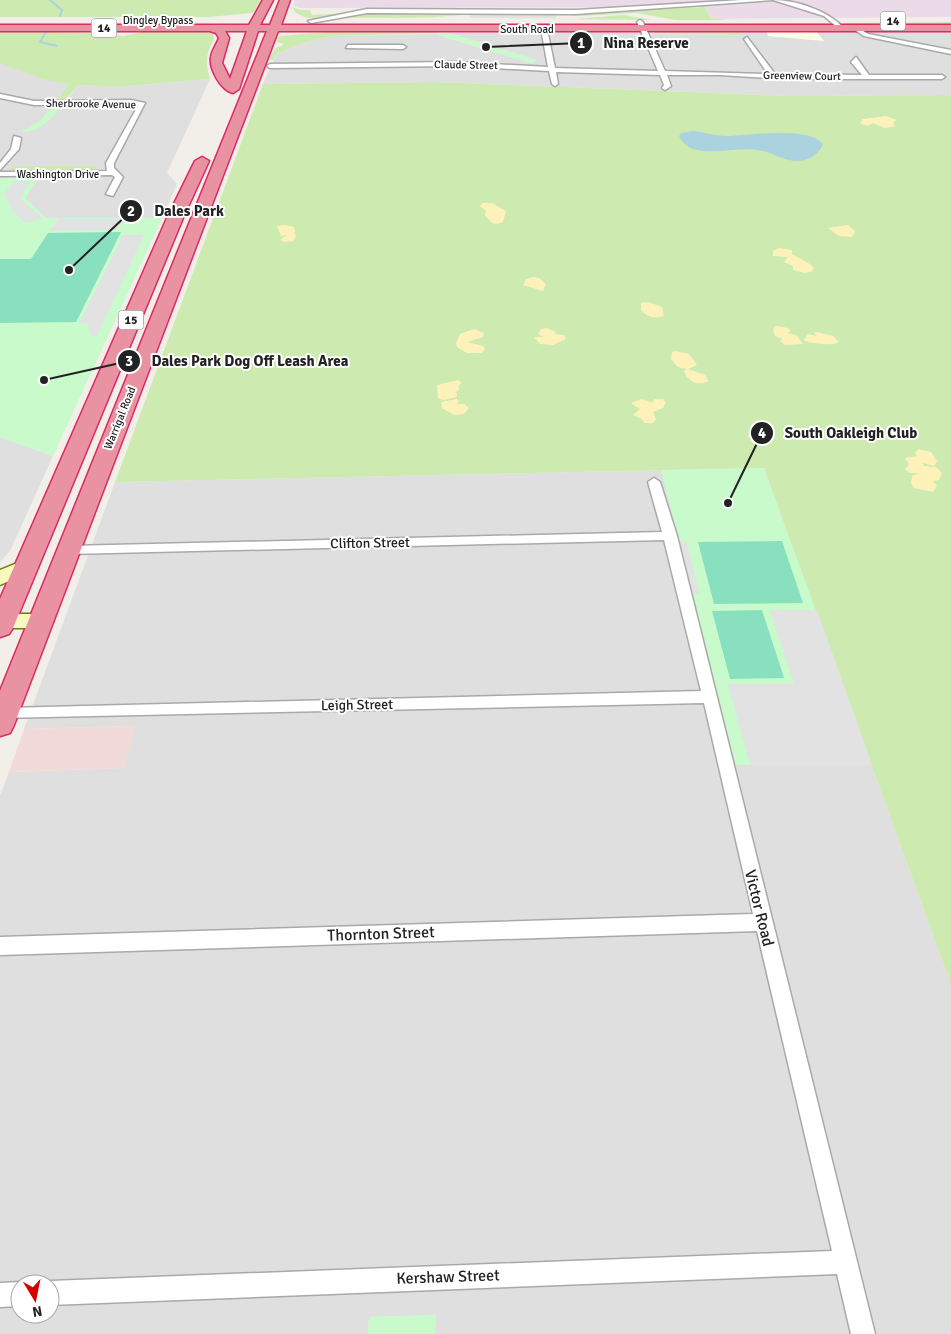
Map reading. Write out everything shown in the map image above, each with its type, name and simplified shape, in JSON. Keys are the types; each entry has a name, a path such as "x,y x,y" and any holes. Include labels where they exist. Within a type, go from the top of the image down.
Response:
{"highway":[{"name":"Warrigal Road","path":"2,720 244,100 265,25 268,0"},
{"name":"Warrigal Road","path":"211,28 220,31 224,38 217,58 217,66 231,94 265,25 288,10"},
{"path":"288,10 313,23"},
{"path":"244,15 265,25 313,23"},
{"path":"186,20 228,17"},
{"name":"Dingley Bypass","path":"0,20 186,20 265,25"},
{"name":"South Road","path":"265,25 313,23 838,25 951,21"},
{"name":"South Road","path":"313,23 544,29 642,25"},
{"name":"Dingley Bypass","path":"0,28 211,28 265,25"},
{"name":"South Road","path":"838,25 855,28 951,28"},
{"name":"15","path":"1,624 175,218 207,151"}],"main road":[{"path":"0,578 25,566"},
{"path":"1,624 42,621"}],"street":[{"name":"South Road","path":"313,23 367,11 576,12 770,0"},
{"path":"776,0 823,14 838,25"},
{"path":"642,25 668,86 665,88"},
{"path":"855,28 866,35 951,52"},
{"path":"544,29 555,84"},
{"path":"748,39 773,76"},
{"path":"348,47 402,48"},
{"path":"378,65 380,49"},
{"path":"856,59 854,62 866,76"},
{"name":"Claude Street","path":"270,66 457,64 610,73 662,73"},
{"name":"Greenview Court","path":"662,73 942,77"},
{"name":"Sherbrooke Avenue","path":"0,96 34,102 141,104 142,108 112,168"},
{"path":"1,166 17,146 17,138"},
{"name":"Washington Drive","path":"1,166 112,168"},
{"path":"110,194 119,179 112,168"},
{"name":"Washington Drive","path":"0,174 112,168"},
{"name":"Victor Road","path":"654,482 670,536 710,697 762,922 863,1334"},
{"name":"Clifton Street","path":"69,550 670,536"},
{"name":"Leigh Street","path":"2,720 710,697"},
{"name":"Thornton Street","path":"0,946 762,922"},
{"name":"Kershaw Street","path":"60,1293 846,1262"}],"shaded area":[{"path":"295,0 951,0 951,17 712,19 705,7 300,8 293,6"},
{"path":"471,14 555,14 556,18 469,18"},
{"path":"738,31 767,32 768,36 823,40 816,31 951,31 951,95 790,96 436,82 263,84 276,54 305,42 332,36 435,34 531,63 536,60 449,33 579,32 738,35"},
{"path":"816,31 824,41 768,36 767,32"},
{"path":"0,62 69,84 58,99 67,99 78,85 117,87 210,79 167,173 177,184 162,218 46,218 24,198 37,178 0,178"},
{"path":"14,181 30,181 20,198 43,219 25,223 12,210 4,194"},
{"path":"59,219 125,219 116,230 49,231"},
{"path":"123,235 144,235 97,336 92,336 87,323 79,323"},
{"path":"0,437 53,456 10,551 0,562"},
{"path":"764,468 951,985 951,1334 435,1334 435,1315 369,1317 368,1334 0,1334 0,796 9,772 124,768 134,726 24,729 115,482"},
{"path":"679,541 686,541 700,594 692,594"},
{"path":"770,610 817,610 872,765 750,765 728,684 794,684"},
{"path":"135,726 124,768 9,772 24,729"}],"green space":[{"path":"0,0 262,0 252,13 209,17 0,17"},
{"path":"292,7 301,10 347,9 310,10 312,15 345,13 332,17 308,18 301,16"},
{"path":"705,7 711,18 728,20 675,20 637,13 579,16 562,14"},
{"path":"374,12 374,14 471,14 420,18 334,18"},
{"path":"623,15 652,20 469,18 576,19"},
{"path":"951,22 951,26 843,24 846,23"},
{"path":"666,24 831,24 650,26"},
{"path":"754,30 738,31 739,35 655,33 652,31"},
{"path":"0,31 101,33 123,36 147,31 207,31 219,34 213,35 214,39 208,54 207,68 210,79 117,87 78,85 66,99 58,99 69,84 42,79 0,63"},
{"path":"326,32 438,33 332,36 305,42 276,54 273,60 267,60 277,47 282,46 283,43 278,43 277,40 279,36"},
{"path":"449,33 537,60 531,63 435,34"},
{"path":"436,82 790,96 951,95 951,985 764,468 115,482 263,84"},
{"path":"52,106 61,106 39,128 21,132 41,120"},
{"path":"16,166 94,166 98,168 94,171 6,171"},
{"path":"0,178 38,178 25,198 46,218 162,218 53,456 0,437"},
{"path":"121,232 76,322 0,323 0,259 31,259 48,233"},
{"path":"764,468 872,765 736,765 661,470"},
{"path":"782,541 803,603 714,604 698,542"},
{"path":"762,610 784,678 730,679 712,611"},
{"path":"436,1315 435,1334 368,1334 369,1317"}],"sand":[{"path":"886,116 897,120 893,122 895,126 885,128 873,123 867,126 860,123 863,119"},
{"path":"483,203 492,203 506,211 503,222 496,224 485,216 486,211 480,206"},
{"path":"848,225 855,231 852,237 839,236 828,228"},
{"path":"277,226 294,227 296,236 293,241 285,242 280,240 287,235 281,236"},
{"path":"779,248 792,250 792,254 814,268 812,271 805,273 793,270 793,266 784,262 788,257 773,256 773,251"},
{"path":"539,278 546,284 543,291 523,285 526,279"},
{"path":"648,302 662,307 664,316 652,317 643,312 641,310 641,303"},
{"path":"776,326 788,328 791,331 787,333 796,335 803,344 785,345 780,341 783,339 775,336 773,330"},
{"path":"546,328 557,332 554,334 564,335 566,339 553,345 540,344 534,337 544,337 538,334 541,329"},
{"path":"474,329 484,333 483,337 467,342 483,346 485,349 482,353 467,353 457,347 456,343 460,334"},
{"path":"814,333 833,336 839,342 822,344 804,340 808,334 817,336"},
{"path":"672,352 689,354 697,365 688,369 705,375 709,381 697,383 691,381 684,371 687,369 678,367 671,359"},
{"path":"458,380 462,383 458,386 459,390 455,392 457,397 443,400 438,398 437,385"},
{"path":"457,399 459,401 457,404 464,404 469,408 464,414 454,415 442,408 441,402"},
{"path":"642,399 652,403 655,399 663,399 666,402 663,408 653,412 656,419 653,423 644,423 642,419 633,415 640,409 631,403"},
{"path":"919,449 931,452 937,461 934,466 923,463 924,466 936,467 942,473 939,480 933,481 937,486 933,492 914,488 911,483 912,476 919,473 910,473 905,469 909,464 905,458 917,456 915,452"}],"water":[{"path":"693,131 727,136 764,133 807,135 817,139 823,145 810,158 799,161 758,150 701,151 689,147 679,136 681,133"}],"waterway":[{"path":"50,0 62,10 60,16"},
{"path":"46,32 40,42 57,46"}],"place":[{"name":"Nina Reserve","path":"486,47"},
{"name":"Dales Park","path":"69,270"},
{"name":"Dales Park Dog Off Leash Area","path":"44,380"},
{"name":"South Oakleigh Club","path":"728,503"}]}
